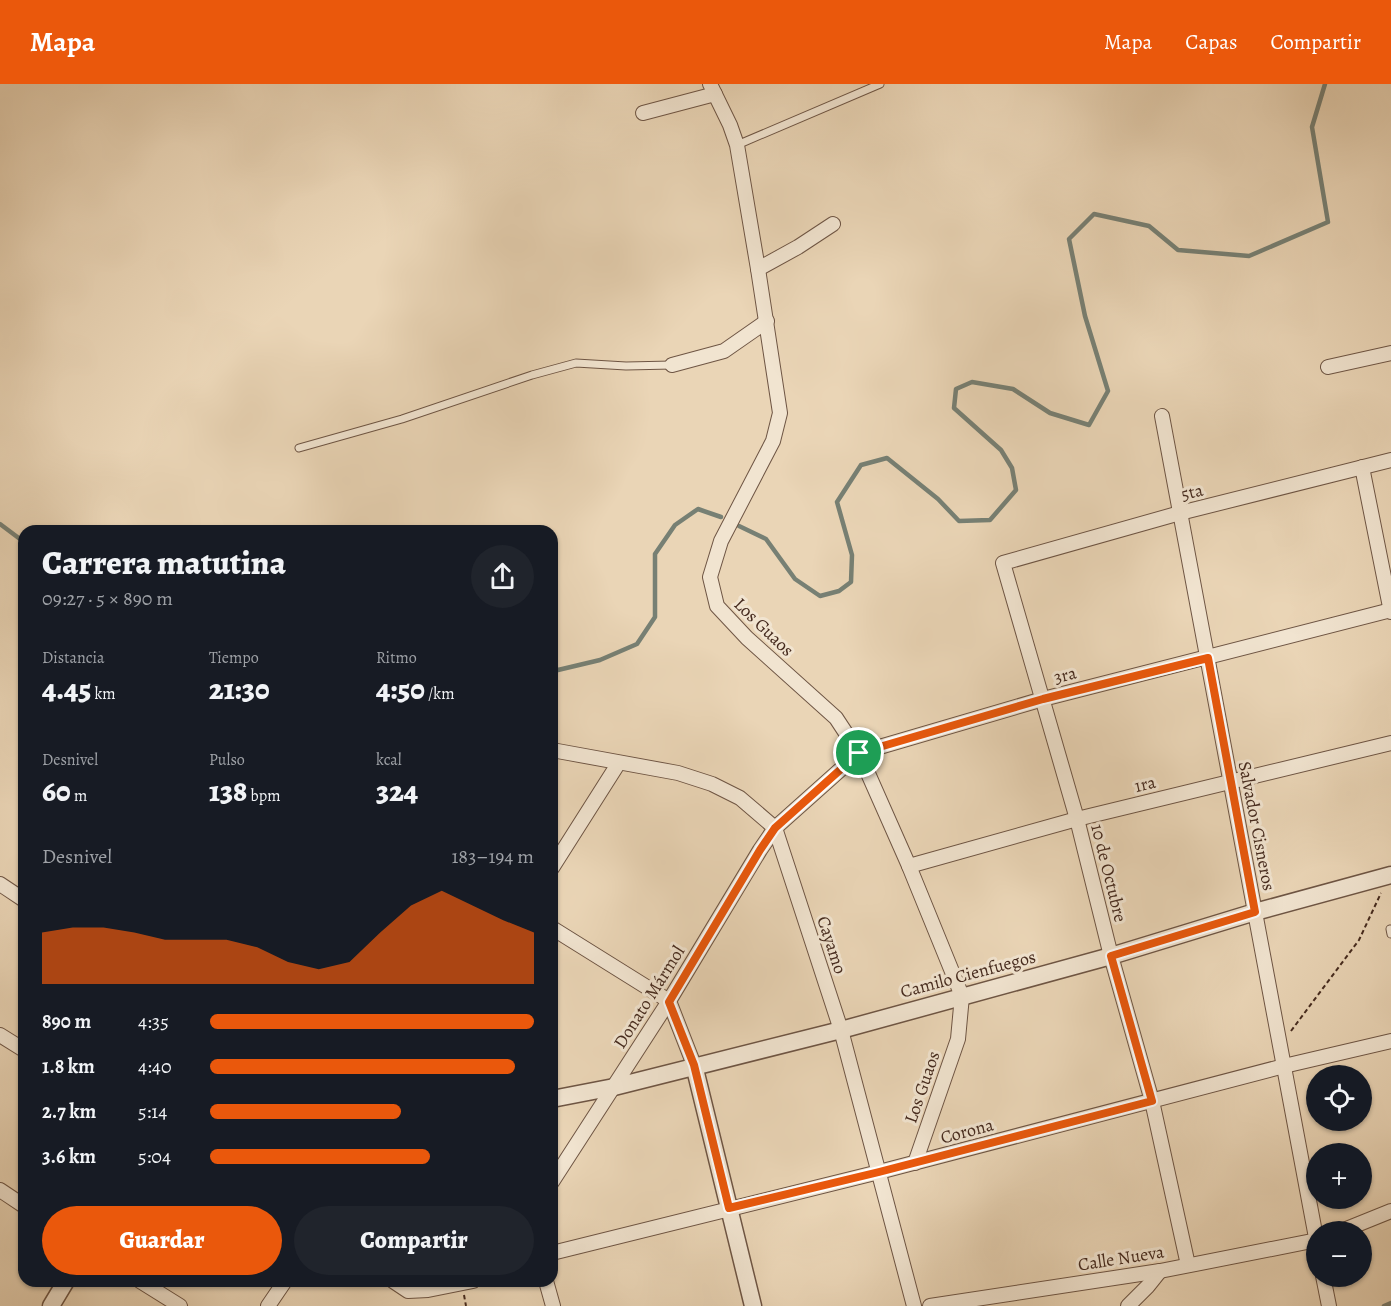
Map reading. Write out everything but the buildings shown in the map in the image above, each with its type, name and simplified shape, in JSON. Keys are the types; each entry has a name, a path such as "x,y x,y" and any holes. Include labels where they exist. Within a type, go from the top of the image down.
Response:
{"street":[{"name":"Los Guaos","path":"712,89 737,145 780,413 773,441 721,541 710,577 717,606 747,638 836,717 859,753 909,866 962,996 958,1039 915,1163"},
{"path":"643,113 712,89"},
{"path":"758,269 798,247 832,224"},
{"path":"672,365 724,351 767,321"},
{"path":"1328,367 1391,353"},
{"name":"Salvador Cisneros","path":"1162,416 1313,1221"},
{"name":"5ta","path":"1003,562 1180,513 1391,460"},
{"path":"1362,467 1391,611"},
{"name":"10 de Octubre","path":"1003,562 1077,819 1111,956 1152,1101 1188,1265"},
{"name":"3ra","path":"775,828 859,753 1043,699 1391,611"},
{"name":"1ra","path":"909,866 1077,819 1391,743"},
{"path":"558,751 618,764 678,773 712,783 740,798 775,828"},
{"path":"558,859 618,764"},
{"name":"Donato Mármol","path":"558,1173 669,1002 775,828"},
{"name":"Cayamo","path":"775,828 841,1029 914,1306"},
{"name":"Camilo Cienfuegos","path":"558,1098 614,1087 841,1029 1111,956 1255,912 1390,875"},
{"path":"0,884 18,896"},
{"path":"558,932 669,1002 694,1065 753,1306"},
{"path":"0,1035 18,1046"},
{"name":"Corona","path":"558,1251 915,1163 1284,1066 1391,1041"},
{"path":"0,1190 18,1202"},
{"path":"1368,1221 1391,1212"},
{"name":"Calle Nueva","path":"930,1306 1160,1271 1306,1243"},
{"path":"1128,1306 1148,1287 1160,1271"},
{"path":"51,1306 62,1287"},
{"path":"150,1287 180,1306"},
{"path":"268,1306 281,1287"},
{"path":"402,1287 408,1291 443,1287"},
{"path":"548,1287 553,1306"},
{"path":"1325,1287 1329,1306"}],"lane":[{"path":"737,145 880,84"},
{"path":"299,448 402,419 532,375 576,363 626,366 672,365"}],"path":[{"path":"1280,1045 1359,940 1390,875"}],"waterway":[{"path":"739,526 766,539 795,579 820,596 839,591 851,582 852,555 837,502 861,465 887,458 938,499 959,521 990,520 1016,490 1012,468 1001,450 954,408 956,389 972,382 1013,389 1050,413 1089,425 1108,391 1085,316 1069,239 1094,214 1149,226 1178,250 1249,256 1328,222 1312,127 1325,84"},
{"path":"558,670 600,660 637,644 655,617 655,554 675,525 698,509 721,517"},
{"path":"0,524 18,538"},
{"path":"1384,1306 1391,1303"}],"route":[{"path":"1208,658 1255,912 1111,956 1152,1101 879,1172 729,1208 694,1065 669,1002 775,828 859,753 1043,699 1208,658"}]}
